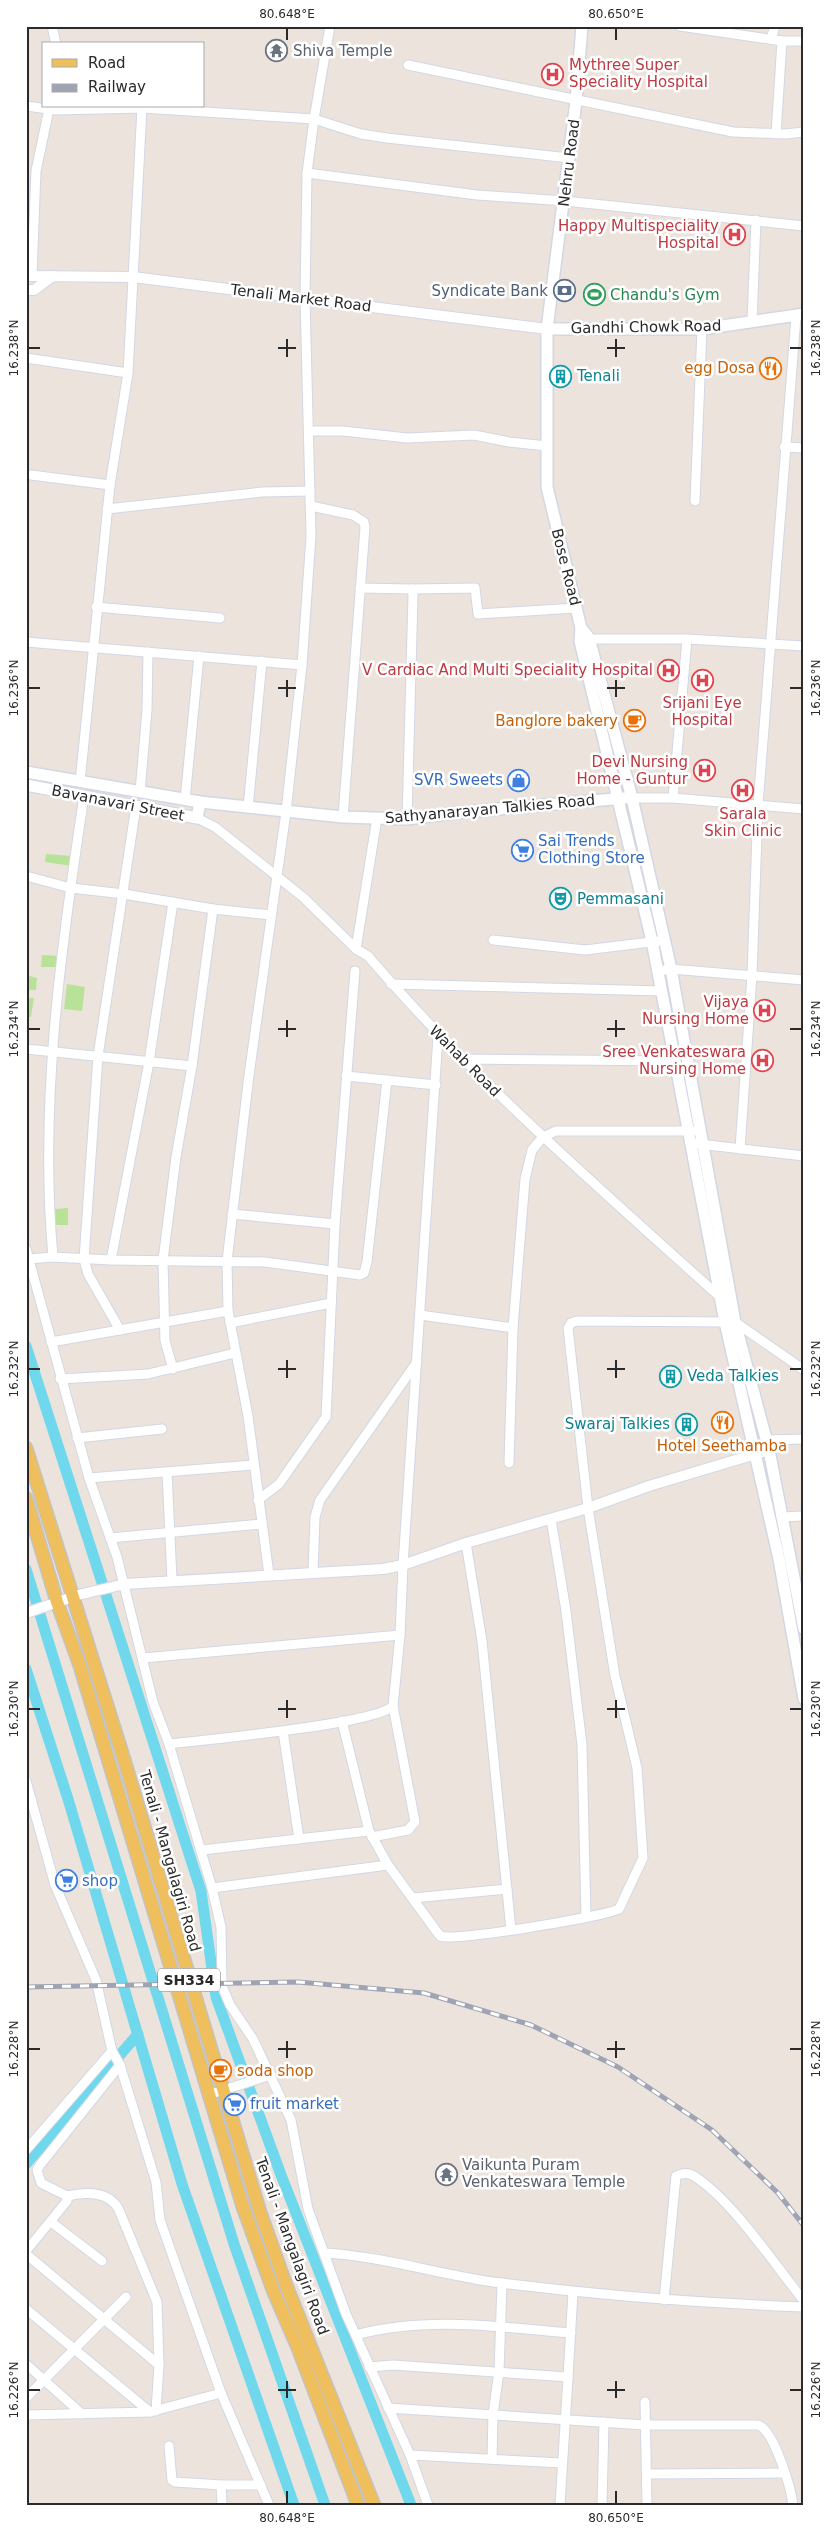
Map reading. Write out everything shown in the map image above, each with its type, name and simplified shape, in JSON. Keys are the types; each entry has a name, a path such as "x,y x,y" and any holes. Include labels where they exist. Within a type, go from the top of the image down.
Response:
{"main road":[{"name":"Nehru Road","path":"547,329 565,201 582,26"},
{"name":"Gandhi Chowk Road","path":"547,329 702,329 800,315"},
{"name":"Bose Road","path":"547,329 546,487 583,635 632,798 665,940 702,1132 732,1308 730,1322"},
{"path":"583,635 618,799 658,971 720,1298 730,1322 768,1445 791,1575 804,1629"},
{"name":"Bavanavari Street","path":"26,772 200,802 197,818 26,785"},
{"name":"Sathyanarayan Talkies Road","path":"200,802 343,817 407,819 454,812 632,798"},
{"path":"730,1322 779,1559 804,1699"},
{"name":"Tenali - Mangalagiri Road","path":"26,1448 75,1596 227,2088 260,2212 276,2258 374,2505"},
{"name":"SH334","path":"26,1498 54,1604 88,1693 243,2207 273,2290 298,2348 358,2505"}],"street":[{"path":"52,26 56,42"},
{"path":"269,1575 248,1416 228,1311 227,1261 276,876 286,812 302,665 309,576 311,506 305,298 307,173 330,26"},
{"path":"680,26 782,41 804,41"},
{"path":"771,39 775,26"},
{"path":"776,134 782,41"},
{"path":"408,65 733,132 776,134 804,132"},
{"path":"26,106 42,107"},
{"path":"29,276 36,171 54,108 142,108 314,119 361,134 387,138 569,158"},
{"path":"80,782 107,509 128,374 142,108"},
{"path":"307,173 477,195 565,201 804,226"},
{"path":"752,322 756,220"},
{"name":"Tenali Market Road","path":"29,276 133,277 547,329"},
{"path":"26,290 34,290 53,276"},
{"path":"740,1149 752,975 758,805 772,644 784,447 800,315"},
{"path":"695,501 702,329"},
{"path":"26,358 128,374"},
{"path":"309,431 407,438 474,435 508,442 547,446"},
{"path":"784,447 804,448"},
{"path":"30,477 110,485"},
{"path":"107,509 262,492 310,491"},
{"path":"311,506 353,515 364,522 343,817"},
{"path":"360,588 475,588 478,614 576,608"},
{"path":"407,819 414,602 412,589"},
{"path":"96,607 220,618"},
{"path":"583,635 804,646"},
{"path":"673,798 687,639"},
{"path":"26,642 302,665"},
{"path":"140,792 147,710 148,652"},
{"path":"185,800 199,656"},
{"path":"248,808 262,661"},
{"path":"53,1257 48,1200 53,1052 70,888 84,796"},
{"path":"632,798 673,798 804,809"},
{"path":"120,1330 88,1274 84,1259 98,1056 136,806"},
{"name":"Wahab Road","path":"197,818 215,827 304,898 356,949 368,956 438,1036 543,1137 732,1308"},
{"path":"356,949 376,818"},
{"path":"26,876 70,888 124,894 213,909 271,915"},
{"path":"111,1260 149,1062 173,902"},
{"path":"173,1369 164,1341 163,1260 176,1157 192,1066 213,909"},
{"path":"493,940 585,950 665,940"},
{"path":"658,971 671,969 804,980"},
{"path":"258,1500 279,1484 326,1417 335,1224 355,971"},
{"path":"391,984 662,991"},
{"path":"202,1850 299,1839 408,1830 415,1822 393,1706 400,1635 438,1036"},
{"path":"26,1049 192,1066"},
{"path":"462,1059 675,1061"},
{"path":"346,1076 436,1085"},
{"path":"29,1260 53,1257 111,1260 227,1261 276,1263 355,1276 364,1273 387,1080"},
{"path":"509,1463 513,1328 525,1180 530,1154 543,1137 550,1132 562,1130 702,1132"},
{"path":"690,1143 804,1156"},
{"path":"232,1214 335,1224"},
{"path":"26,1249 77,1438 110,1538 120,1585 143,1658 153,1702 169,1744 202,1850 221,1927 222,1986 230,2005 253,2040 267,2077 291,2120 308,2209 356,2336 410,2455 428,2505"},
{"path":"230,1323 330,1303"},
{"path":"51,1342 228,1311"},
{"path":"420,1315 513,1328"},
{"path":"342,1721 370,1834 388,1865 437,1932 445,1938 511,1930 586,1917 619,1909 643,1858 636,1762 615,1676 588,1508 567,1333 571,1323 577,1321 730,1322 804,1370"},
{"path":"60,1379 148,1374 235,1353"},
{"path":"313,1573 315,1517 320,1500 417,1361"},
{"path":"804,1362 804,1370"},
{"path":"77,1438 162,1429"},
{"path":"26,1613 75,1596 120,1585 172,1580 384,1569 403,1565 466,1542 588,1508 649,1486 756,1454 768,1445 804,1439"},
{"path":"89,1478 253,1465"},
{"path":"167,1472 172,1580"},
{"path":"781,1517 804,1516"},
{"path":"551,1519 566,1611 582,1745 586,1917"},
{"path":"110,1538 261,1524"},
{"path":"466,1542 482,1641 511,1930"},
{"path":"791,1575 804,1574"},
{"path":"143,1658 400,1635"},
{"path":"169,1744 282,1731 342,1721 377,1715 388,1711 393,1706"},
{"path":"282,1731 299,1839"},
{"path":"26,1781 55,1885 96,1980 112,2051 119,2064 156,2182 160,2220 221,2393 269,2505"},
{"path":"212,1888 388,1865"},
{"path":"413,1898 507,1889"},
{"path":"26,2150 112,2051"},
{"path":"119,2064 38,2170 41,2183 67,2196 92,2192 116,2204 157,2302 159,2365 153,2412"},
{"path":"208,2095 267,2077"},
{"path":"664,2300 676,2176 684,2173 693,2175 726,2204 804,2301"},
{"path":"67,2196 65,2206 26,2252 159,2365"},
{"path":"52,2222 102,2262"},
{"path":"324,2253 355,2255 502,2283 573,2292 664,2300 804,2307"},
{"path":"492,2459 493,2414 499,2372 502,2283"},
{"path":"560,2505 573,2292"},
{"path":"26,2398 126,2297"},
{"path":"26,2309 153,2412"},
{"path":"356,2336 384,2328 423,2324 500,2327 571,2334"},
{"path":"26,2364 82,2414"},
{"path":"369,2367 394,2365 568,2377"},
{"path":"27,2414 153,2412 221,2393"},
{"path":"645,2402 647,2505"},
{"path":"388,2408 646,2425 762,2426 775,2447 792,2505"},
{"path":"602,2505 604,2422"},
{"path":"169,2446 172,2480 175,2482 261,2485"},
{"path":"410,2455 562,2463"},
{"path":"647,2474 784,2473"},
{"path":"221,2485 222,2505"}],"green space":[{"path":"46,854 73,856 72,866 45,862"},
{"path":"42,955 62,956 61,967 41,967"},
{"path":"26,975 37,978 36,990 26,990"},
{"path":"67,984 85,987 82,1011 64,1009"},
{"path":"27,998 34,998 31,1017 26,1017"},
{"path":"68,1208 68,1225 55,1225 55,1209"}],"waterway":[{"path":"26,1346 201,1891 216,1997 281,2175 411,2505"},
{"path":"26,1569 234,2244 325,2505"},
{"path":"26,1669 68,1799 182,2184 294,2505"},
{"path":"26,2164 138,2034"}],"railway":[{"path":"26,1987 298,1982 424,1993 531,2025 618,2067 712,2130 778,2193 804,2226"}],"place":[{"name":"Shiva Temple","path":"277,51"},
{"name":"Mythree Super Speciality Hospital","path":"553,74"},
{"name":"Happy Multispeciality Hospital","path":"735,235"},
{"name":"Syndicate Bank","path":"564,291"},
{"name":"Chandu's Gym","path":"594,295"},
{"name":"egg Dosa","path":"771,368"},
{"name":"Tenali","path":"561,376"},
{"name":"V Cardiac And Multi Speciality Hospital","path":"669,670"},
{"name":"Srijani Eye Hospital","path":"702,680"},
{"name":"Banglore bakery","path":"634,721"},
{"name":"Devi Nursing Home - Guntur","path":"704,771"},
{"name":"SVR Sweets","path":"519,780"},
{"name":"Sarala Skin Clinic","path":"743,791"},
{"name":"Sai Trends Clothing Store","path":"522,850"},
{"name":"Pemmasani","path":"561,899"},
{"name":"Vijaya Nursing Home","path":"765,1011"},
{"name":"Sree Venkateswara Nursing Home","path":"762,1061"},
{"name":"Veda Talkies","path":"671,1376"},
{"name":"Hotel Seethamba","path":"722,1423"},
{"name":"Swaraj Talkies","path":"686,1424"},
{"name":"shop","path":"66,1881"},
{"name":"soda shop","path":"221,2071"},
{"name":"fruit market","path":"234,2104"},
{"name":"Vaikunta Puram Venkateswara Temple","path":"446,2174"}]}
